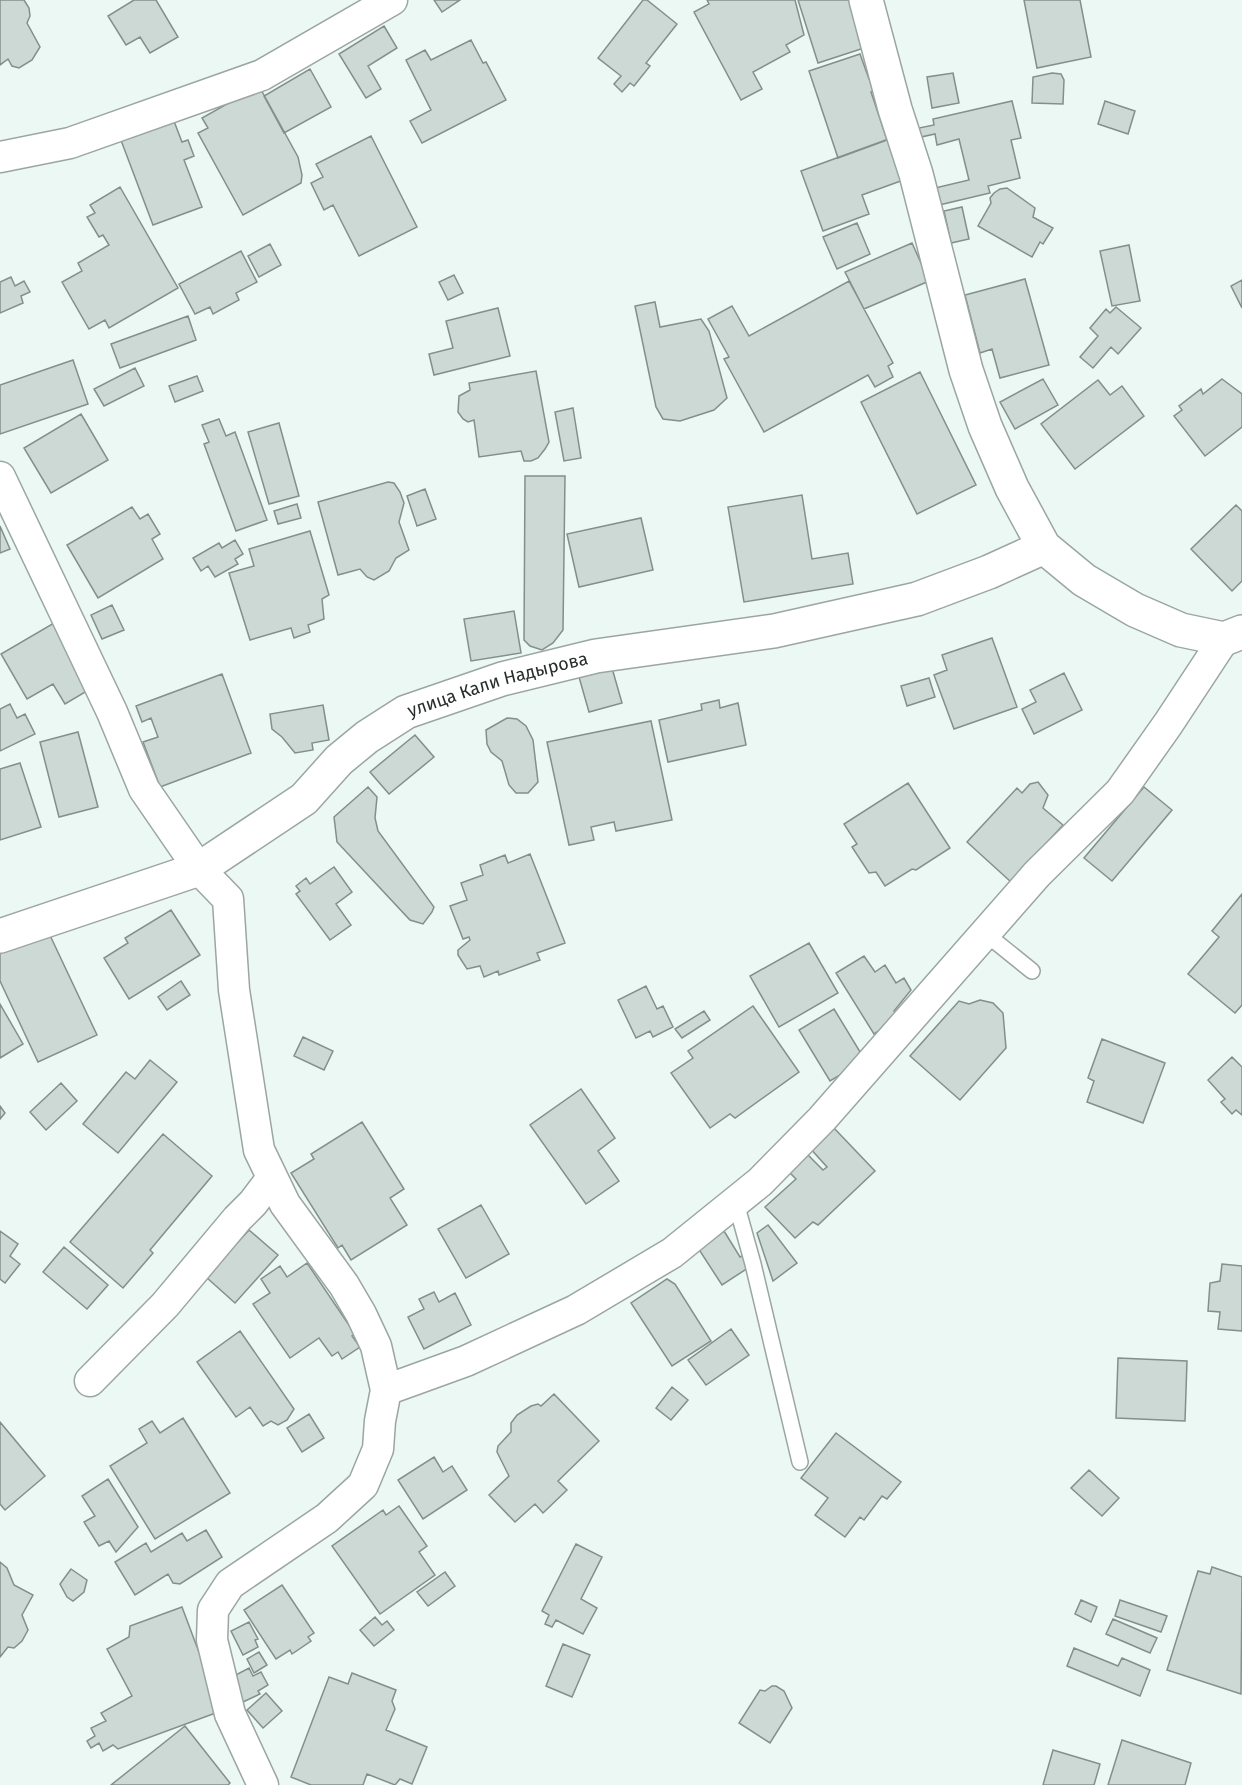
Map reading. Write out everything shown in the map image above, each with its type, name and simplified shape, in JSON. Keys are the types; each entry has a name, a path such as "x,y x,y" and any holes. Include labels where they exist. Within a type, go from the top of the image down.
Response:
{"street":[{"path":"0,157 70,143 262,75 393,0"},
{"path":"866,0 894,109 925,205 966,370 985,426 1012,488 1044,548 1084,580 1135,610 1181,630 1233,635"},
{"path":"0,477 112,712 144,789 199,869 228,899 234,990 259,1150 285,1204 344,1285 361,1314 376,1346 386,1390 378,1449 363,1485 327,1518 230,1584 213,1610 212,1640 230,1714 263,1785"},
{"name":"улица Кали Надырова","path":"0,936 199,869 304,799 339,760 367,737 406,712 502,679 596,656 774,631 917,599 1044,548"},
{"path":"386,1390 466,1361 576,1310 672,1253 760,1182 822,1119 1037,874 1120,792 1233,635"},
{"path":"90,1381 165,1305 272,1178"}],"lane":[{"path":"986,933 1032,971"},
{"path":"736,1203 753,1264 800,1462"}],"building":[{"path":"0,0 24,0 29,8 30,16 27,23 40,47 32,60 19,68 12,66 8,59 0,65"},
{"path":"134,0 156,0 178,37 150,53 140,37 126,45 108,16"},
{"path":"434,0 460,0 442,12"},
{"path":"643,0 647,0 677,24 646,63 650,66 634,86 630,83 622,92 614,84 621,76 598,58"},
{"path":"707,0 795,0 804,35 786,45 790,52 753,72 762,89 741,100 694,12 709,4"},
{"path":"798,0 852,0 867,47 818,63"},
{"path":"1024,0 1080,0 1091,57 1037,68"},
{"path":"384,26 397,48 368,66 381,89 366,98 339,54"},
{"path":"471,40 483,63 486,62 506,100 422,143 410,121 431,110 406,60 425,50 431,60"},
{"path":"860,54 869,79 876,76 880,89 871,92 887,140 838,158 809,71"},
{"path":"310,69 331,107 284,133 264,96"},
{"path":"953,73 959,103 932,108 927,77"},
{"path":"1052,73 1061,74 1064,80 1063,104 1032,103 1033,77"},
{"path":"259,86 298,157 302,175 301,183 243,215 198,133 208,128 202,118"},
{"path":"1012,101 1021,138 1011,140 1020,178 988,186 990,193 939,205 935,188 969,180 959,139 937,145 935,134 921,137 919,128 934,125 933,119"},
{"path":"1105,101 1135,111 1128,134 1098,124"},
{"path":"172,116 182,142 188,140 194,156 184,160 202,207 153,225 119,135"},
{"path":"371,136 417,227 359,256 333,205 324,210 311,183 323,177 316,164"},
{"path":"894,137 909,178 862,195 869,214 823,231 801,171"},
{"path":"120,187 178,288 109,328 105,320 89,329 62,282 82,271 78,263 109,245 103,235 99,237 87,217 95,213 90,205"},
{"path":"1007,188 1035,208 1033,217 1053,228 1043,244 1040,242 1032,257 978,226 991,203 990,198 1000,189"},
{"path":"962,207 969,239 951,243 944,211"},
{"path":"857,223 870,254 837,269 823,237"},
{"path":"912,243 929,281 864,309 845,272"},
{"path":"270,244 281,265 259,277 248,256"},
{"path":"1129,245 1140,301 1112,306 1100,251"},
{"path":"241,251 257,282 236,293 239,300 213,314 210,307 195,314 179,284"},
{"path":"454,275 463,293 448,300 439,282"},
{"path":"11,277 15,286 24,281 30,292 21,296 23,303 0,313 0,282"},
{"path":"1025,279 1049,365 1000,378 992,349 980,353 965,295"},
{"path":"1242,280 1242,308 1231,286"},
{"path":"849,281 893,363 888,366 893,377 875,387 868,375 764,432 724,359 729,357 708,319 732,306 749,336"},
{"path":"655,302 660,327 701,319 709,331 727,398 714,410 680,421 663,419 656,407 635,306"},
{"path":"1116,307 1141,328 1118,354 1111,347 1093,368 1080,357 1098,336 1090,328 1106,309 1110,313"},
{"path":"498,308 510,356 434,375 429,354 453,348 446,321"},
{"path":"188,316 196,340 120,368 111,344"},
{"path":"73,360 88,404 0,434 0,385"},
{"path":"135,368 144,386 104,406 94,389"},
{"path":"536,371 549,442 545,449 538,458 531,461 524,461 521,451 479,457 474,420 468,422 458,412 459,396 470,390 469,383"},
{"path":"920,372 976,485 917,514 861,402"},
{"path":"197,376 203,391 175,402 169,386"},
{"path":"1043,379 1058,405 1015,429 1000,402"},
{"path":"1222,379 1242,394 1242,427 1205,456 1174,416 1182,410 1179,406 1201,389 1203,394"},
{"path":"1098,380 1110,395 1122,386 1144,416 1075,469 1041,424"},
{"path":"573,408 581,458 564,461 555,412"},
{"path":"81,414 108,460 51,493 24,448"},
{"path":"219,419 226,436 235,432 267,520 236,531 204,444 209,442 202,425"},
{"path":"279,423 299,496 269,504 248,432"},
{"path":"525,476 565,476 563,630 553,643 542,650 530,646 524,640"},
{"path":"388,482 394,483 404,503 399,522 409,550 396,558 389,571 374,580 367,577 360,569 338,575 318,502"},
{"path":"425,489 436,519 417,526 407,496"},
{"path":"802,495 812,559 848,553 853,584 744,602 728,507"},
{"path":"297,504 301,518 278,524 274,511"},
{"path":"1236,505 1242,511 1242,581 1232,591 1191,549"},
{"path":"132,507 140,519 148,514 160,534 152,539 163,559 98,598 67,545"},
{"path":"641,518 653,570 579,587 567,534"},
{"path":"0,526 10,549 0,553"},
{"path":"310,531 329,595 322,599 324,619 308,625 310,632 294,638 291,628 250,640 229,573 254,566 249,549"},
{"path":"235,540 243,554 235,559 238,564 215,577 208,566 201,571 193,558 219,543 222,548"},
{"path":"112,605 124,630 102,639 91,615"},
{"path":"514,611 521,653 471,661 464,619"},
{"path":"54,623 92,688 65,704 53,684 27,699 1,654"},
{"path":"992,638 1017,707 954,729 934,675 947,670 942,655"},
{"path":"612,668 622,703 589,712 579,677"},
{"path":"1064,673 1082,710 1034,734 1022,709 1036,702 1030,690"},
{"path":"222,674 251,753 160,787 143,742 158,737 151,718 142,722 136,706"},
{"path":"929,678 935,697 907,706 901,686"},
{"path":"719,700 720,708 738,703 746,745 668,762 659,720 702,710 701,704"},
{"path":"10,704 17,718 25,714 35,734 0,751 0,709"},
{"path":"323,705 329,740 312,743 313,750 295,753 272,729 270,714"},
{"path":"507,718 517,719 526,726 533,740 538,782 528,793 516,793 509,785 502,761 491,752 487,744 486,730"},
{"path":"651,721 672,820 616,831 614,822 591,827 594,840 569,845 547,742"},
{"path":"78,732 98,807 59,817 40,742"},
{"path":"415,735 434,757 389,794 370,772"},
{"path":"20,763 41,827 0,840 0,769"},
{"path":"1038,782 1048,795 1043,808 1063,825 1011,882 967,842 1017,788 1022,793 1030,784"},
{"path":"908,783 950,848 916,870 912,869 885,886 876,872 869,873 852,847 857,844 844,824"},
{"path":"368,787 377,797 375,818 378,831 434,907 423,924 410,920 337,842 334,817"},
{"path":"1144,787 1172,810 1112,881 1084,858"},
{"path":"530,854 565,943 537,953 540,960 499,975 498,971 484,977 480,966 467,969 458,955 458,950 470,940 469,937 463,939 450,906 467,900 461,883 483,875 480,865 505,855 508,863"},
{"path":"334,867 352,892 336,904 351,925 330,940 296,894 300,891 296,886 306,878 310,884"},
{"path":"1242,894 1242,1005 1235,1013 1188,974 1219,937 1212,931"},
{"path":"171,910 200,955 129,999 104,958 128,943 125,938"},
{"path":"47,929 97,1035 38,1062 0,981 0,951"},
{"path":"809,943 838,993 779,1027 750,976"},
{"path":"864,956 875,972 885,965 896,983 904,978 911,990 894,1011 899,1018 874,1034 836,973"},
{"path":"181,981 190,995 167,1010 158,997"},
{"path":"646,986 657,1009 663,1006 673,1027 653,1037 650,1031 636,1038 618,1000"},
{"path":"980,1000 993,1003 1003,1013 1006,1048 960,1100 910,1056 959,1001 969,1004"},
{"path":"0,1004 23,1044 0,1058"},
{"path":"753,1006 799,1072 735,1118 730,1114 710,1128 671,1073 693,1058 688,1051"},
{"path":"834,1009 865,1060 830,1081 799,1030"},
{"path":"704,1011 710,1020 682,1038 675,1029"},
{"path":"303,1037 333,1051 324,1070 294,1056"},
{"path":"1102,1039 1165,1063 1143,1123 1087,1102 1094,1081 1088,1078"},
{"path":"1232,1057 1242,1067 1242,1115 1236,1110 1232,1114 1221,1102 1225,1099 1208,1080"},
{"path":"150,1060 177,1082 118,1153 83,1124 126,1072 135,1079"},
{"path":"61,1083 77,1101 46,1130 30,1112"},
{"path":"581,1089 615,1138 598,1151 619,1181 586,1204 530,1125"},
{"path":"0,1106 5,1113 0,1119"},
{"path":"362,1122 404,1189 390,1198 407,1225 351,1260 342,1245 338,1248 291,1173 314,1159 311,1154"},
{"path":"832,1126 875,1171 818,1225 813,1222 795,1238 765,1207 796,1179 789,1172 808,1155 823,1170 827,1167 809,1147"},
{"path":"163,1134 212,1176 150,1250 153,1253 123,1288 70,1242"},
{"path":"481,1205 509,1254 466,1278 438,1229"},
{"path":"768,1225 797,1263 773,1281 757,1233"},
{"path":"249,1230 278,1255 235,1303 206,1277"},
{"path":"0,1231 18,1244 10,1256 20,1264 5,1283 0,1279"},
{"path":"724,1231 740,1257 744,1255 751,1266 722,1285 698,1248"},
{"path":"64,1247 108,1285 87,1309 43,1272"},
{"path":"307,1263 355,1334 352,1336 360,1347 342,1359 338,1352 332,1356 319,1338 290,1358 253,1304 270,1293 261,1279 280,1266 287,1277"},
{"path":"1222,1264 1242,1266 1242,1331 1218,1329 1220,1312 1208,1311 1210,1283 1220,1281"},
{"path":"667,1279 675,1284 711,1341 672,1366 631,1303"},
{"path":"434,1292 439,1302 455,1293 471,1325 424,1349 408,1317 424,1309 419,1299"},
{"path":"731,1329 749,1355 706,1385 688,1360"},
{"path":"240,1331 294,1409 287,1420 278,1425 271,1421 263,1426 250,1407 236,1417 197,1362"},
{"path":"1118,1358 1187,1361 1185,1421 1116,1418"},
{"path":"672,1387 688,1400 671,1420 656,1408"},
{"path":"554,1394 599,1441 558,1481 567,1490 543,1513 535,1504 515,1522 489,1495 509,1476 497,1452 498,1446 511,1432 511,1423 517,1415 531,1406 538,1404 541,1406"},
{"path":"309,1414 324,1438 302,1452 287,1428"},
{"path":"183,1418 230,1493 155,1539 110,1466 147,1443 139,1429 152,1421 160,1433"},
{"path":"0,1422 45,1476 5,1510 0,1504"},
{"path":"836,1433 901,1482 887,1499 882,1496 864,1520 860,1517 845,1537 815,1515 828,1498 801,1478"},
{"path":"434,1457 443,1472 452,1466 467,1490 423,1519 398,1480"},
{"path":"1089,1470 1119,1498 1102,1516 1071,1488"},
{"path":"108,1479 138,1527 116,1552 109,1541 99,1546 84,1522 95,1516 82,1496"},
{"path":"399,1506 427,1546 419,1552 435,1575 380,1614 332,1546 383,1510 386,1515"},
{"path":"206,1530 222,1557 180,1584 173,1583 168,1574 135,1595 115,1562 146,1543 151,1552 182,1533 187,1541"},
{"path":"576,1544 602,1557 581,1599 597,1608 583,1634 556,1620 552,1627 545,1624 549,1615 542,1611"},
{"path":"0,1562 7,1568 14,1585 33,1595 22,1615 28,1630 22,1641 14,1648 8,1647 0,1657"},
{"path":"1212,1567 1242,1577 1241,1694 1167,1670 1198,1571 1210,1574"},
{"path":"71,1569 87,1580 84,1592 73,1601 67,1597 60,1584"},
{"path":"445,1572 455,1586 428,1606 417,1592"},
{"path":"282,1585 314,1633 308,1637 311,1641 292,1654 290,1650 276,1659 244,1610"},
{"path":"1081,1600 1097,1607 1091,1622 1075,1614"},
{"path":"1120,1600 1167,1616 1161,1632 1115,1616"},
{"path":"182,1607 221,1711 118,1749 113,1745 103,1751 99,1743 91,1748 87,1741 95,1736 91,1728 106,1721 101,1713 132,1696 107,1649 129,1637 130,1626"},
{"path":"375,1617 382,1625 387,1621 394,1630 374,1646 360,1630"},
{"path":"1113,1619 1157,1638 1150,1653 1106,1634"},
{"path":"249,1622 258,1639 255,1640 258,1647 243,1655 231,1631"},
{"path":"563,1644 590,1655 572,1697 546,1686"},
{"path":"1074,1648 1118,1666 1122,1658 1150,1670 1140,1696 1067,1666"},
{"path":"259,1652 267,1665 254,1673 247,1659"},
{"path":"249,1668 253,1676 261,1672 268,1685 258,1691 260,1694 243,1702 230,1678"},
{"path":"352,1673 396,1690 392,1701 395,1709 386,1730 427,1747 412,1784 400,1779 395,1785 367,1774 363,1785 311,1785 291,1777 329,1677 348,1684"},
{"path":"772,1686 784,1691 792,1708 770,1743 739,1723 760,1690 765,1691"},
{"path":"266,1693 282,1711 263,1728 247,1710"},
{"path":"185,1726 230,1783 228,1785 111,1785"},
{"path":"1122,1740 1191,1763 1185,1785 1108,1785"},
{"path":"1053,1750 1100,1764 1094,1785 1043,1785"}]}
